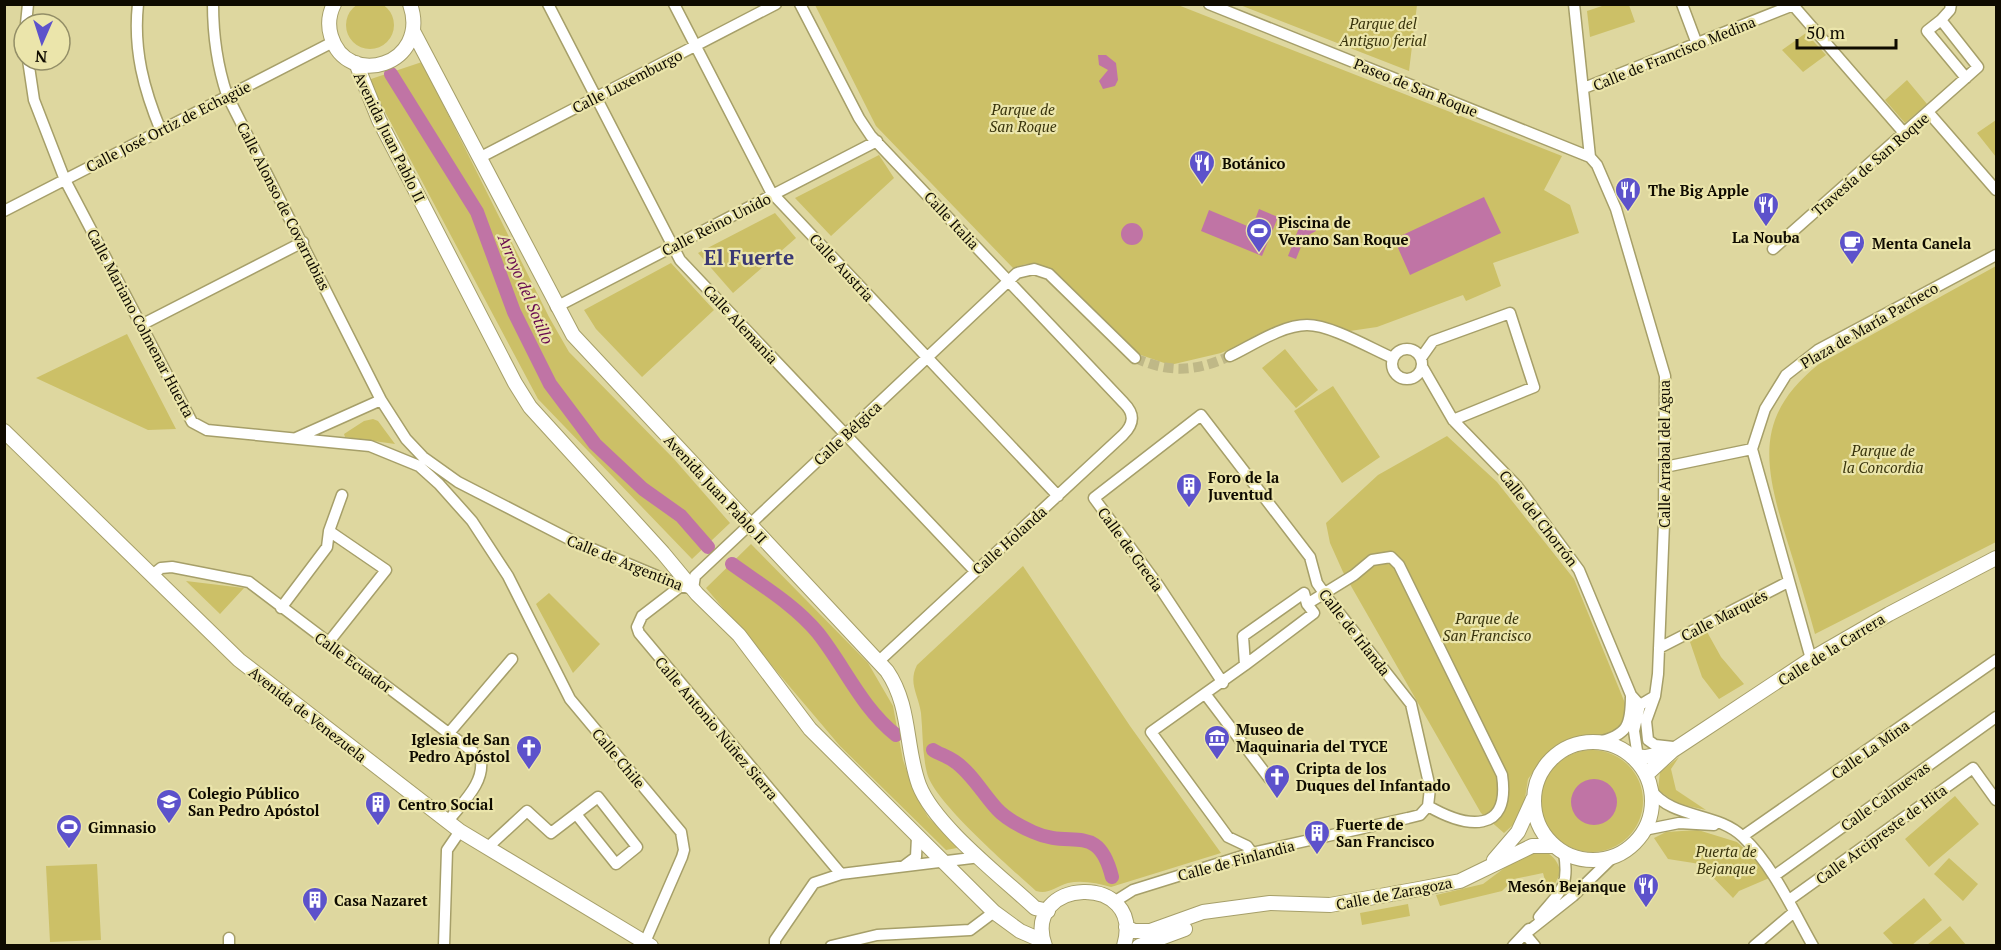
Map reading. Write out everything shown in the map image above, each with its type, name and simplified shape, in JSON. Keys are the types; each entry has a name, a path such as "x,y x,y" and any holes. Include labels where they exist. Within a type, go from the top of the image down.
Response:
{"street":[{"path":"138,4 138,51 142,74 148,98 162,131"},
{"name":"Calle Alonso de Covarrubias","path":"213,4 213,38 219,71 227,95 381,400"},
{"path":"330,7 329,29 333,42 346,58 356,63 381,65 394,60 404,52 413,31 410,4"},
{"name":"Calle Alemania","path":"548,4 680,260 974,570"},
{"name":"Calle Austria","path":"674,4 773,195 1058,496"},
{"name":"Calle Luxemburgo","path":"479,158 776,4"},
{"name":"Calle Italia","path":"801,4 859,118 877,141 1128,407 1132,415"},
{"name":"Paseo de San Roque","path":"1209,4 1590,157"},
{"path":"1574,4 1590,157"},
{"path":"1682,4 1697,44"},
{"path":"1941,20 1978,67 1966,78 1927,31 1950,10 1951,4"},
{"path":"1794,5 1905,134"},
{"name":"Calle de Francisco Medina","path":"1584,88 1794,5"},
{"name":"Avenida Juan Pablo II","path":"413,31 567,327 589,356 879,661 892,678 902,700 916,776 924,795 939,817 1035,908 1048,910"},
{"name":"Calle José Ortiz de Echagüe","path":"4,211 333,42"},
{"name":"Avenida Juan Pablo II","path":"356,63 379,120 522,395 687,587"},
{"name":"Calle Mariano Colmenar Huerta","path":"30,72 34,100 65,180 192,422 207,430 370,446 419,466 440,484 472,521 508,576"},
{"name":"Travesía de San Roque","path":"1773,249 1966,78"},
{"path":"1929,113 1996,190"},
{"name":"Calle Reino Unido","path":"556,307 877,141"},
{"name":"Calle Arrabal del Agua","path":"1590,157 1597,165 1616,209 1665,376 1665,467 1659,648 1655,696 1646,721 1648,740 1655,745 1677,748"},
{"path":"141,325 303,242"},
{"name":"Plaza de María Pacheco","path":"1752,449 1771,397 1798,363 1835,340 1996,255"},
{"path":"1008,280 1017,273 1034,268 1049,274 1135,358"},
{"name":"Calle Bélgica","path":"687,587 695,576 1008,280"},
{"path":"1422,363 1416,351 1405,349 1393,358 1392,369 1405,380 1415,378 1433,341 1510,313 1534,387 1453,420"},
{"path":"1230,356 1288,328 1307,325 1322,327 1393,358"},
{"name":"Calle del Chorrón","path":"1422,363 1453,420 1517,486 1580,570 1631,695 1640,705"},
{"path":"295,439 381,400"},
{"name":"Calle de Argentina","path":"381,400 406,439 423,457 458,482 569,539 687,587 739,635 810,729 917,837 994,912 1020,931 1044,943"},
{"name":"Calle Holanda","path":"879,661 974,570 982,567 1127,431 1132,415"},
{"name":"Calle de Irlanda","path":"1201,415 1310,557 1317,583 1324,593 1411,704 1430,788 1428,807"},
{"name":"Calle de Grecia","path":"1201,415 1094,498 1158,585 1223,683"},
{"name":"Avenida de Venezuela","path":"4,430 151,576 240,660 460,831 648,944"},
{"path":"1665,467 1752,449 1811,659"},
{"path":"281,608 327,547 328,531 342,495"},
{"path":"328,531 386,570 328,643"},
{"path":"1245,665 1243,636 1305,598 1324,593 1372,560 1384,556 1391,557 1399,565 1409,584 1502,775 1505,795 1498,812 1484,822 1461,822 1428,807"},
{"name":"Calle de la Carrera","path":"1677,748 1811,659 1889,614 1996,558"},
{"name":"Calle Ecuador","path":"151,576 161,568 172,567 249,582 480,757 483,767 480,779 448,821"},
{"name":"Calle Chile","path":"508,576 570,699 681,832 684,850 682,857 648,944"},
{"name":"Calle Marqués","path":"1659,648 1788,582"},
{"name":"Calle Antonio Núñez Sierra","path":"687,587 642,616 637,627 639,633 841,874"},
{"path":"1252,854 1247,846 1228,837 1151,732 1223,683 1314,613 1305,598"},
{"path":"450,733 512,659"},
{"name":"Calle La Mina","path":"1743,836 1994,666"},
{"path":"1206,695 1269,778"},
{"name":"Calle del Chorrón","path":"1598,742 1620,736 1627,727 1631,711 1631,695"},
{"path":"1655,696 1640,705 1634,731 1638,763 1651,790 1664,804 1726,827 1743,836 1774,876 1813,945"},
{"name":"Calle Calnuevas","path":"1774,876 1996,717"},
{"path":"1525,934 1563,891 1567,869 1560,850 1539,824 1534,797 1541,773 1559,753 1578,744 1598,742 1615,747 1638,763"},
{"path":"1638,763 1677,748"},
{"name":"Calle Arcipreste de Hita","path":"1789,900 1973,768 1996,800"},
{"path":"1513,945 1573,896 1614,856 1636,841 1644,830 1651,812 1651,790"},
{"path":"488,848 527,811 551,833 598,797 637,847 616,864 576,814"},
{"name":"Calle de Zaragoza","path":"1480,872 1504,851 1518,832 1534,797"},
{"name":"Calle de Finlandia","path":"1113,902 1133,890 1252,854 1420,815 1428,807"},
{"path":"1644,830 1679,823 1726,827"},
{"path":"444,945 447,850 460,831"},
{"path":"904,867 916,857 917,837"},
{"name":"Calle de Zaragoza","path":"1126,927 1134,931 1150,931 1203,912 1270,903 1329,905 1460,880 1532,846 1560,850"},
{"path":"1560,850 1583,859 1614,856"},
{"path":"775,945 775,940 814,883 841,874 980,856"},
{"path":"1044,943 1044,922 1048,910 1067,894 1081,890 1092,891 1113,902 1120,909 1126,927 1124,945"},
{"name":"Calle de Zaragoza","path":"1139,945 1234,908"},
{"path":"831,945 877,935 970,930 994,912"},
{"path":"1754,945 1794,912"},
{"path":"1525,934 1535,945"}],"green space":[{"path":"370,1 387,8 394,25 387,42 370,49 353,42 346,25 353,8"},
{"name":"Parque de San Roque","path":"815,5 1178,5 1562,156 1544,190 1570,205 1579,233 1493,263 1501,286 1466,301 1463,295 1377,327 1343,332 1319,322 1296,320 1221,353 1170,365 1138,354 1051,269 1026,264 1013,268 876,126"},
{"name":"Parque del Antiguo ferial","path":"1240,5 1417,5 1409,71"},
{"path":"1605,5 1629,5 1635,22 1590,37 1587,11"},
{"path":"1806,33 1826,55 1803,72 1782,50"},
{"path":"422,62 549,317 569,352 674,459 730,523 692,559 538,399 368,80"},
{"path":"1907,80 1927,104 1905,123 1885,100"},
{"path":"1996,120 1996,157 1977,133"},
{"path":"879,155 894,178 831,236 795,198"},
{"path":"775,213 796,238 733,293 698,253"},
{"path":"671,263 714,310 642,377 596,329 584,310"},
{"name":"Parque de la Concordia","path":"1996,266 1996,542 1815,634 1778,511 1773,486 1770,443 1774,422 1783,403 1798,383 1819,364"},
{"path":"127,334 176,429 148,430 36,378"},
{"path":"1285,349 1318,390 1296,408 1262,368"},
{"path":"1333,386 1380,457 1342,483 1294,411"},
{"path":"373,419 378,421 395,444 345,437 344,434 364,421"},
{"name":"Parque de San Francisco","path":"1447,436 1497,482 1574,579 1627,708 1626,722 1612,735 1577,740 1557,748 1544,757 1528,779 1522,817 1504,833 1481,813 1343,572 1330,543 1326,523 1378,475"},
{"path":"751,544 868,663 893,706 903,760 915,794 928,817 956,844 957,848 946,850 840,746 706,588"},
{"path":"1023,566 1130,726 1221,853 1111,887 1079,882 1040,892 1036,891 992,851 943,800 933,785 925,766 921,713 913,677 914,671 917,665"},
{"path":"186,581 244,588 220,614"},
{"path":"549,593 600,644 573,673 536,604"},
{"path":"1706,630 1721,657 1744,684 1719,699 1702,677 1689,639"},
{"path":"1592,750 1611,754 1628,765 1639,782 1643,801 1639,820 1628,837 1611,848 1592,852 1573,848 1556,837 1545,820 1541,801 1545,782 1556,765 1573,754"},
{"path":"1679,757 1671,769 1676,790 1706,810 1678,804 1658,790 1660,772"},
{"path":"1955,796 1979,824 1929,867 1905,839"},
{"name":"Puerta de Bejanque","path":"1698,830 1737,842 1774,876 1739,891 1733,898 1700,864 1668,859 1654,838 1666,832"},
{"path":"1537,850 1553,857 1561,872 1549,895 1543,873 1514,879 1502,891 1440,906 1436,895 1483,884 1519,857"},
{"path":"1949,858 1978,884 1963,901 1934,874"},
{"path":"97,864 101,940 50,942 46,866"},
{"path":"1924,898 1942,920 1912,945 1894,945 1883,933"},
{"path":"1408,904 1410,916 1362,925 1360,913"},
{"path":"1950,926 1966,945 1927,945"}],"shaded area":[{"path":"1098,55 1106,55 1116,63 1118,80 1115,86 1103,89 1099,81 1108,70 1099,65"},
{"path":"1484,197 1501,233 1410,275 1394,239"},
{"path":"1259,209 1278,217 1262,256 1201,231 1209,210 1252,228"},
{"path":"1305,220 1314,222 1316,231 1305,237 1296,259 1288,256 1300,225"},
{"path":"1132,223 1140,226 1143,234 1140,242 1132,245 1124,242 1121,234 1124,226"},
{"path":"1599,779 1611,785 1616,793 1616,811 1611,819 1603,824 1589,825 1581,822 1574,815 1571,797 1574,789 1581,782"}],"waterway":[{"name":"Arroyo del Sotillo","path":"391,74 477,212 514,312 550,384 595,444 643,489 681,516 708,547"},
{"name":"Arroyo del Sotillo","path":"732,564 777,596 809,623 828,646 873,712 896,735"},
{"name":"Arroyo del Sotillo","path":"933,750 960,766 997,809 1014,822 1047,837 1091,843 1099,849 1106,860 1112,877"}],"tunnel":[{"path":"1135,358 1160,366 1182,369 1194,368 1230,356"}],"place":[{"name":"Botánico","path":"1202,186"},
{"name":"The Big Apple","path":"1628,213"},
{"name":"La Nouba","path":"1766,228"},
{"name":"Piscina de Verano San Roque","path":"1259,254"},
{"name":"Menta Canela","path":"1852,266"},
{"name":"Foro de la Juventud","path":"1189,509"},
{"name":"Museo de Maquinaria del TYCE","path":"1217,761"},
{"name":"Iglesia de San Pedro Apóstol","path":"529,771"},
{"name":"Cripta de los Duques del Infantado","path":"1277,800"},
{"name":"Colegio Público San Pedro Apóstol","path":"169,825"},
{"name":"Centro Social","path":"378,827"},
{"name":"Gimnasio","path":"69,850"},
{"name":"Fuerte de San Francisco","path":"1317,856"},
{"name":"Mesón Bejanque","path":"1646,909"},
{"name":"Casa Nazaret","path":"315,923"}],"district":[{"name":"El Fuerte","path":"749,257"}]}
